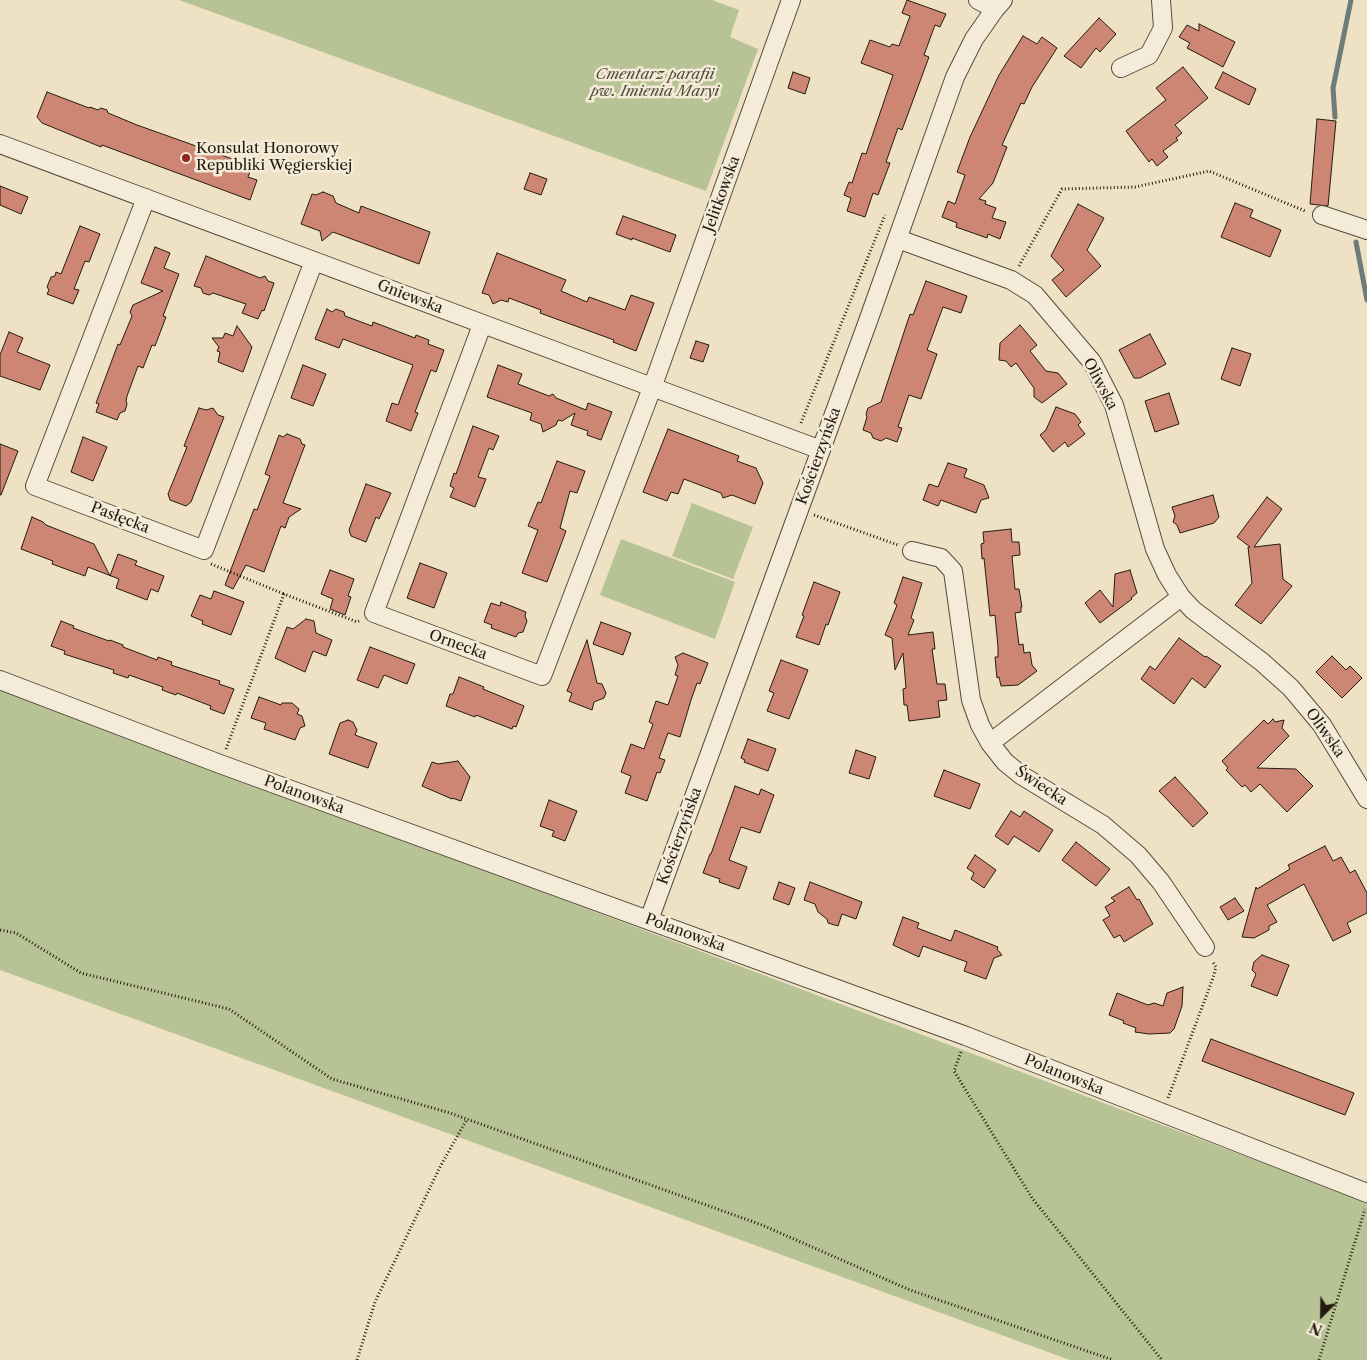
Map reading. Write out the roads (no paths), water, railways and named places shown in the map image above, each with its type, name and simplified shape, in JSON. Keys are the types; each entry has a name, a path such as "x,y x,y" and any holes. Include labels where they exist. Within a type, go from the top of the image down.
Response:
{"street":[{"name":"Jelitkowska","path":"652,388 791,0"},
{"path":"978,0 999,4"},
{"path":"1122,68 1148,55 1162,28 1161,0"},
{"name":"Kościerzyńska","path":"649,920 721,728 955,77 974,39 999,4"},
{"name":"Gniewska","path":"0,144 821,450"},
{"name":"Pasłęcka","path":"146,198 35,486 204,550 314,261"},
{"path":"1322,215 1367,230"},
{"name":"Oliwska","path":"898,239 1011,280 1035,295 1092,362 1114,405 1154,549 1167,575 1181,597 1193,610 1262,662 1291,688 1322,725 1367,799"},
{"name":"Ornecka","path":"482,324 374,613 542,676 652,388"},
{"name":"Świecka","path":"912,551 941,558 952,571 971,700 980,725 990,743 1005,762 1021,776 1103,825 1138,856 1161,882 1205,947"},
{"path":"990,743 1181,597"},
{"name":"Polanowska","path":"0,680 220,764 966,1036 1367,1193"}],"waterway":[{"path":"1335,117 1333,88 1351,0"},
{"path":"1356,242 1367,300"}],"place":[{"name":"Konsulat Honorowy Republiki Węgierskiej","path":"186,158"}],"park label":[{"name":"Cmentarz parafii pw. Imienia Maryi","path":"655,84"}]}
